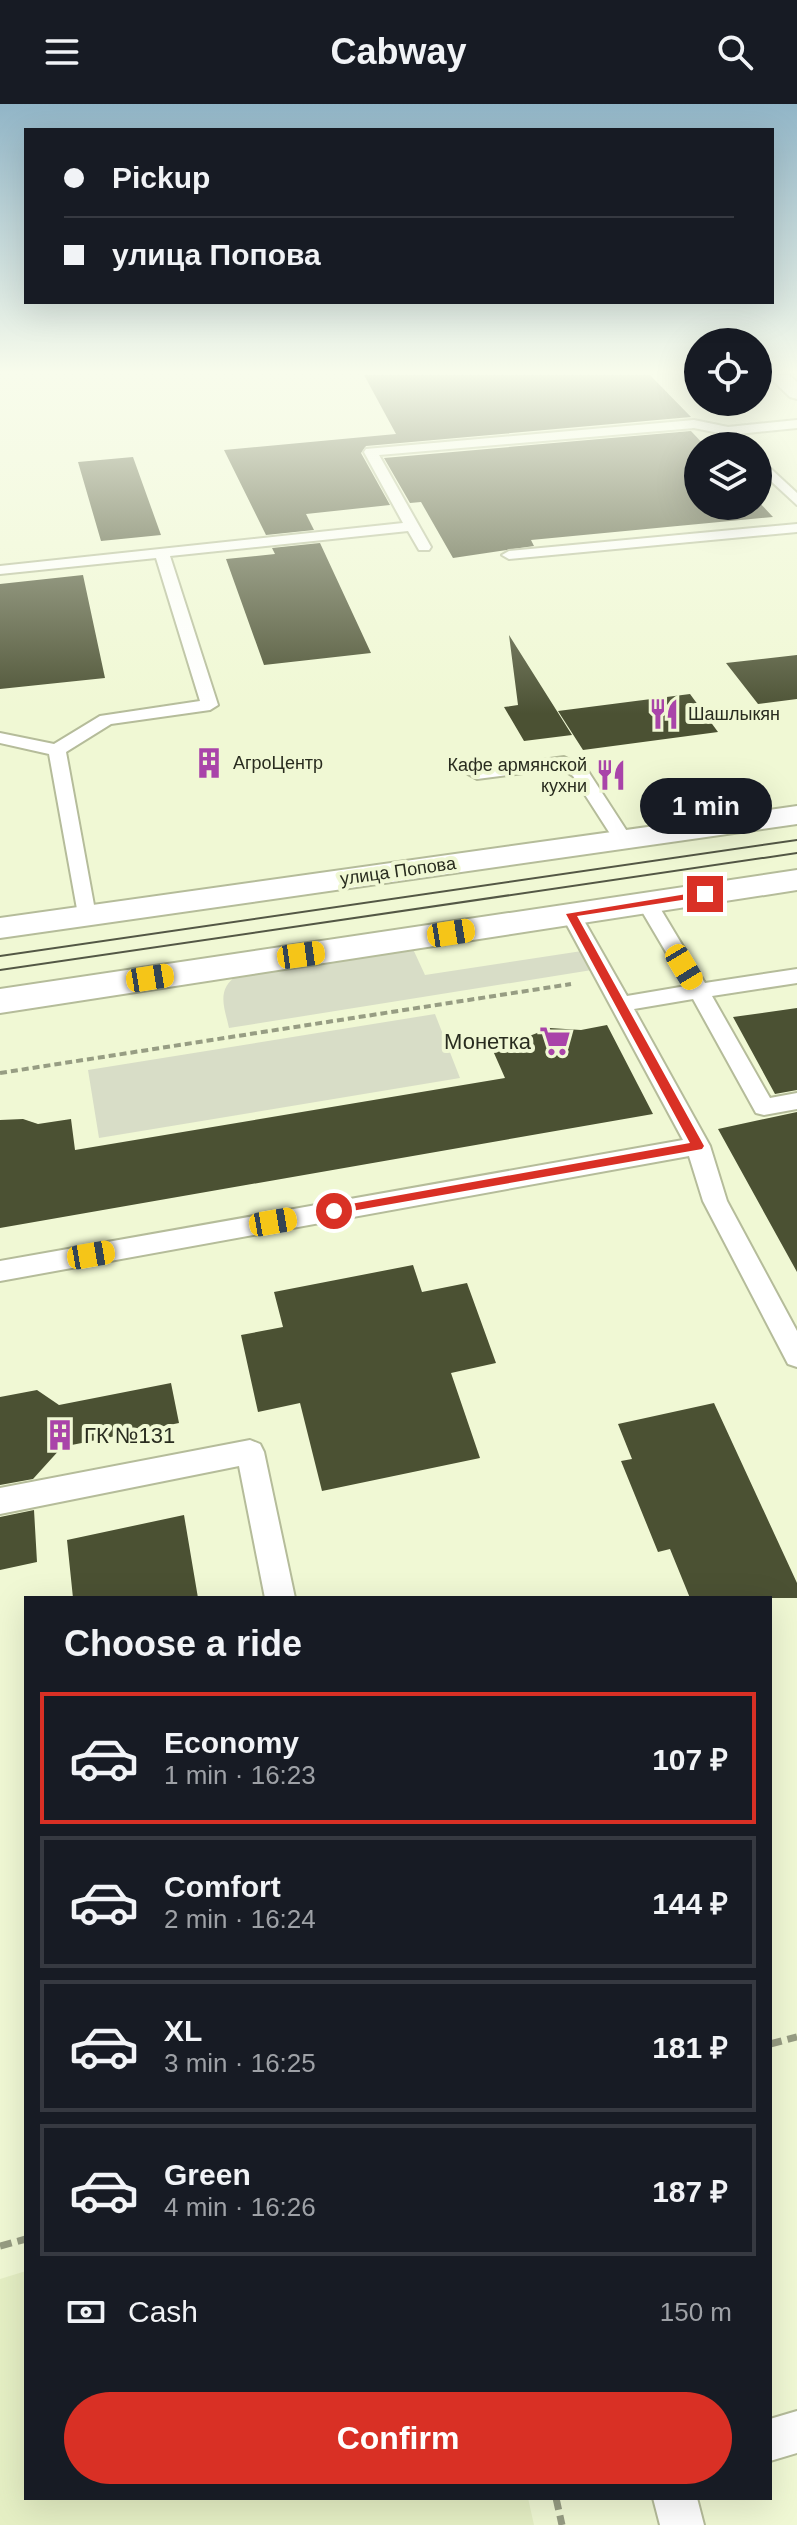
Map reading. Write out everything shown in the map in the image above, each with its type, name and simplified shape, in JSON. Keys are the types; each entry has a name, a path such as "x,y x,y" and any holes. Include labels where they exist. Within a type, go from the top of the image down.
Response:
{"main road":[{"name":"улица Попова","path":"0,928 797,815"},
{"path":"0,1001 797,880"}],"lane":[{"path":"391,488 424,547"},
{"path":"0,570 412,526"},
{"path":"509,555 797,528"},
{"path":"0,738 57,750 106,720 210,705 162,553"},
{"path":"57,750 86,916"},
{"path":"477,774 564,762 580,772 623,839"},
{"path":"647,903 764,1107 797,1101"},
{"path":"571,914 698,1146 715,1201 797,1356"},
{"path":"620,1004 797,976"},
{"path":"0,1271 698,1146"},
{"path":"0,1501 250,1452 280,1596"},
{"path":"772,2439 797,2432"},
{"path":"676,2500 682,2525"}],"path":[{"path":"0,1073 606,978"},
{"path":"772,2043 797,2037"},
{"path":"0,2246 24,2240"},
{"path":"556,2500 562,2525"}],"shaded area":[{"path":"413,949 425,975 582,951 592,970 229,1028 224,992 238,975"},
{"path":"435,1014 460,1078 99,1138 88,1070"},
{"path":"24,2272 24,2500 528,2500 534,2525 0,2525 0,2279"}],"building":[{"path":"86,488 144,488 161,535 101,541"},
{"path":"243,488 381,488 390,505 306,514 314,530 266,535"},
{"path":"401,488 684,488 684,520 741,520 531,540 534,546 453,558 421,502 410,503"},
{"path":"320,543 371,653 264,665 226,559 275,554 272,548"},
{"path":"83,575 105,678 0,689 0,584"},
{"path":"509,635 572,735 524,741 504,707 518,705"},
{"path":"797,655 797,699 758,704 726,663"},
{"path":"690,694 718,732 583,750 558,711"},
{"path":"797,1008 797,1090 775,1094 733,1017"},
{"path":"607,1025 653,1114 0,1228 0,1120 23,1119 38,1124 71,1119 75,1150 505,1078 490,1044 519,1040 550,1028 581,1030"},
{"path":"797,1112 797,1272 718,1129"},
{"path":"413,1265 422,1292 467,1283 496,1363 451,1373 480,1458 322,1491 300,1403 258,1412 241,1335 283,1327 274,1292"},
{"name":"ГК №131","path":"171,1383 179,1423 62,1447 33,1479 0,1485 0,1397 37,1390 59,1405"},
{"path":"714,1403 797,1583 797,1598 689,1596 670,1549 658,1552 621,1461 632,1459 618,1424"},
{"path":"34,1510 37,1562 0,1570 0,1517"},
{"path":"184,1515 198,1596 73,1596 67,1540"}],"tram line":[{"path":"0,956 797,840"},
{"path":"0,970 797,853"}],"place":[{"name":"Шашлыкян","path":"664,714"},
{"name":"АгроЦентр","path":"209,763"},
{"name":"Кафе армянской кухни","path":"611,775"},
{"name":"Монетка","path":"555,1041"},
{"name":"ГК №131","path":"60,1435"}],"route":[{"path":"334,1211 698,1146 571,914 705,894"}]}
